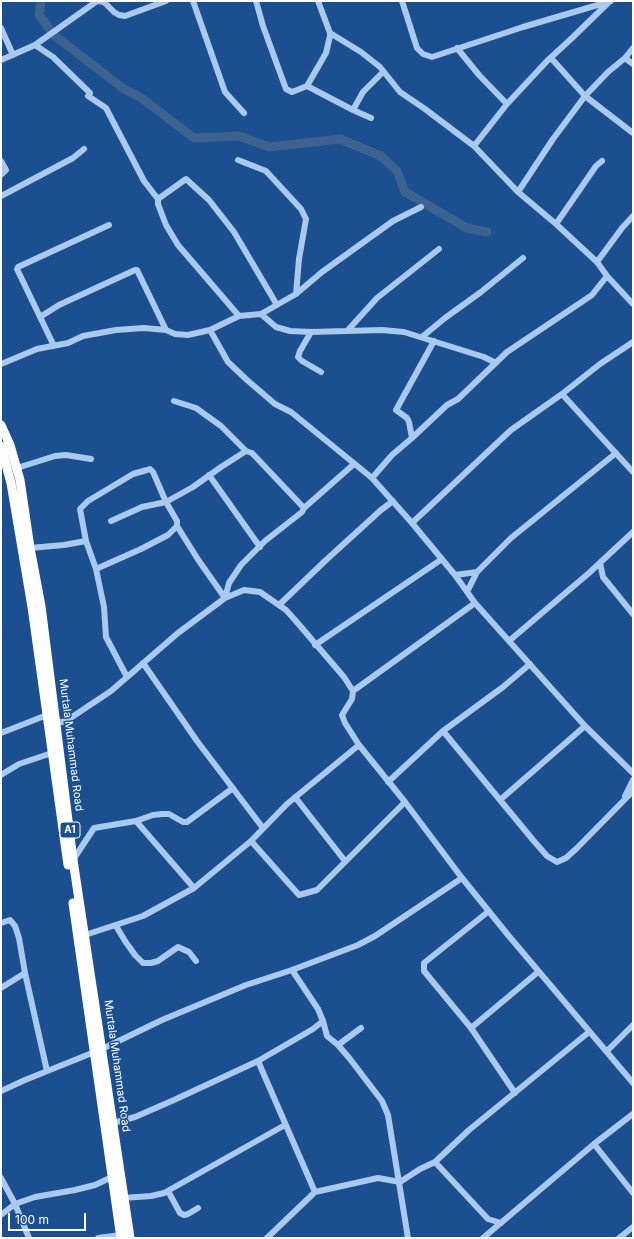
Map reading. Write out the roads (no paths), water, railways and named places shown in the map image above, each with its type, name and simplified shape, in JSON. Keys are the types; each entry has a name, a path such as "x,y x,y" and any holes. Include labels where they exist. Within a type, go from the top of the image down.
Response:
{"highway":[{"name":"Murtala Muhammad Road","path":"1,425 3,446 36,606"},
{"name":"Murtala Muhammad Road","path":"3,446 17,468 21,485 46,674 57,723 78,912 85,935 112,1177 124,1237"},
{"name":"Murtala Muhammad Road","path":"46,674 47,715 52,753 78,912 98,1050 113,1123 123,1198 124,1237"}],"street":[{"path":"1,60 37,43 92,2 104,2 114,12 125,16 166,1"},
{"path":"193,1 225,92 244,113"},
{"path":"256,1 263,26 286,88 292,92 307,86 326,53 331,35 318,1"},
{"path":"402,1 417,48 419,52 427,56 432,56 610,1"},
{"path":"474,146 507,104 551,58 610,1"},
{"path":"1,28 13,55"},
{"path":"331,35 361,52 380,67 400,92 474,146 518,192 556,224 597,262 607,276 633,304"},
{"path":"37,43 53,56 90,93 88,96 106,108 144,180 158,199 158,204 166,225 178,245 239,316"},
{"path":"457,48 507,104"},
{"path":"518,192 553,139 585,96 608,72 625,58 633,48"},
{"path":"551,58 585,96 633,133"},
{"path":"625,58 633,64"},
{"path":"353,110 363,92 384,72"},
{"path":"307,86 370,118"},
{"path":"1,196 72,158 84,149"},
{"path":"238,160 266,171 301,209 306,219 299,259 296,294"},
{"path":"1,161 6,170 1,175"},
{"path":"556,224 596,166 602,161"},
{"path":"158,199 186,179 209,200 234,232 277,305"},
{"path":"1,364 37,350 68,343 83,336 116,330 144,328 166,330 175,334 188,335 210,330 239,316 261,314 296,294 322,272 393,221 421,207"},
{"path":"597,262 622,228 633,216"},
{"path":"54,346 17,270 18,267 109,225"},
{"path":"348,330 377,298 439,249"},
{"path":"422,337 523,258"},
{"path":"40,317 59,305 137,270 166,330"},
{"path":"372,478 392,455 447,406 458,400 507,352 592,295 607,276"},
{"path":"261,314 276,327 290,331 311,332 348,330 397,332 422,337 496,362"},
{"path":"210,330 228,362 247,380 275,404 290,412 372,478 442,559 475,603 585,726 633,773"},
{"path":"311,332 298,357 321,372"},
{"path":"412,438 407,418 396,410 434,341"},
{"path":"412,523 511,430 562,394 600,364 633,342"},
{"path":"562,394 633,472"},
{"path":"174,401 196,408 221,426 246,451 252,453 304,508"},
{"path":"111,521 142,507 166,502 193,487 246,451"},
{"path":"468,592 477,572 511,538 616,453"},
{"path":"17,468 55,456 66,455 91,459"},
{"path":"225,598 229,583 241,565 260,546 302,512 304,508 354,464"},
{"path":"127,677 106,637 104,607 96,569 86,541 80,509 94,497 133,474 147,470 153,472 166,502 177,521 177,526 202,566 225,598"},
{"path":"209,475 260,546"},
{"path":"279,605 381,510 393,501"},
{"path":"96,569 168,535 177,526"},
{"path":"510,641 589,573 633,532"},
{"path":"30,548 64,545 86,541"},
{"path":"315,645 442,559"},
{"path":"600,562 603,577 633,614"},
{"path":"455,575 477,572"},
{"path":"589,573 603,577"},
{"path":"57,723 66,721 111,691 178,633 225,598 244,590 260,592 279,605 295,620 344,678 353,691 352,699 342,715 358,745 406,802 462,878 538,972 633,1083"},
{"path":"353,691 475,603"},
{"path":"143,663 197,741 263,828"},
{"path":"388,782 444,730 503,687 530,664"},
{"path":"1,733 47,715"},
{"path":"500,800 585,726"},
{"path":"444,730 547,856 557,862 566,858 577,848 623,799 633,791"},
{"path":"85,935 143,916 194,888 251,841 295,797 358,745"},
{"path":"1,775 19,764 52,753"},
{"path":"623,799 633,780"},
{"path":"73,860 94,828 136,821 153,815 162,814 169,814 183,822 187,822 233,788"},
{"path":"295,797 345,861"},
{"path":"251,841 300,895 316,890 406,802"},
{"path":"136,821 194,888"},
{"path":"1,1091 98,1050 162,1020 246,985 292,970 358,945 375,936 462,878"},
{"path":"488,910 424,963 424,971 471,1028 515,1093"},
{"path":"1,923 10,920 15,926 19,938 25,973 47,1071"},
{"path":"116,926 125,942 143,963 158,961 178,947 190,952 196,961"},
{"path":"292,970 318,1009 327,1036"},
{"path":"471,1028 538,972"},
{"path":"1,988 25,973"},
{"path":"113,1123 135,1117 258,1061 313,1029 323,1021"},
{"path":"607,1051 633,1025"},
{"path":"338,1045 362,1028"},
{"path":"313,1029 327,1036 338,1045 382,1101 388,1115 408,1238"},
{"path":"268,1238 315,1192 378,1178 400,1182 420,1169 435,1162 469,1130 590,1032"},
{"path":"258,1061 315,1192"},
{"path":"483,1238 594,1144 633,1114"},
{"path":"123,1198 151,1196 168,1191 285,1125"},
{"path":"594,1144 633,1191"},
{"path":"435,1162 488,1219 501,1223"},
{"path":"1,1215 15,1204 35,1197 95,1185 112,1177"},
{"path":"1,1178 15,1204 29,1238"},
{"path":"168,1191 180,1213 184,1215 188,1214 198,1208"},
{"path":"488,1219 489,1234"},
{"path":"619,1238 633,1227"},
{"path":"98,1238 124,1237"}],"waterway":[{"path":"41,1 39,15 55,36 124,89 140,97 194,138 239,136 269,147 340,139 381,156 397,171 405,192 467,228 487,232"}]}
